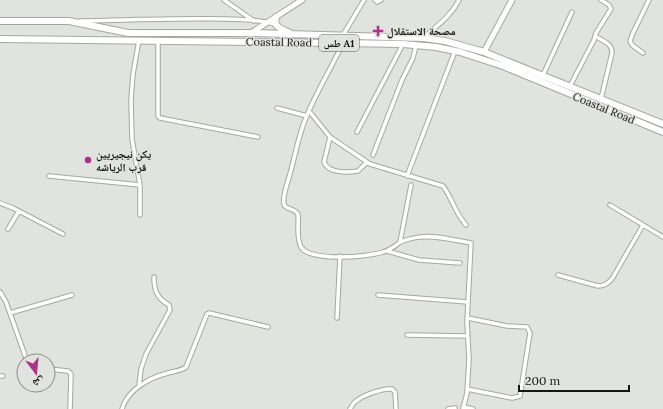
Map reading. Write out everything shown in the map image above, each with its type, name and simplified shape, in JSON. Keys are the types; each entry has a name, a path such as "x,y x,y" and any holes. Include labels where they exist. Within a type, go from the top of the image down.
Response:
{"highway":[{"path":"276,17 276,26 293,34"},
{"name":"Coastal Road","path":"0,21 69,21 128,34 293,34 416,45 455,51 503,66 663,132"},
{"name":"Coastal Road","path":"0,39 158,40 423,38 445,41 484,52 663,124"}],"street":[{"path":"224,0 254,21"},
{"path":"251,33 302,0"},
{"path":"364,0 343,39 307,116 287,183 284,204 287,208 295,210 298,214 299,241 301,247 306,253 324,256 363,256 388,251 400,242 430,236 439,236 471,243 468,302 469,359 467,389 463,408 473,409"},
{"path":"374,0 377,2 381,0"},
{"path":"423,38 444,20 454,9 459,0"},
{"path":"484,52 512,0"},
{"path":"570,86 595,36 611,10 609,5 601,0"},
{"path":"643,54 632,45 630,38 649,0"},
{"path":"543,75 572,12"},
{"path":"69,21 194,19 268,22 276,26"},
{"path":"595,36 610,44 612,48 601,99"},
{"path":"139,40 133,74 131,100 132,139 140,185 140,216"},
{"path":"158,40 158,116 160,118 258,137"},
{"path":"357,132 403,44"},
{"path":"373,155 402,80 413,58 416,45"},
{"path":"407,176 455,51"},
{"path":"277,108 307,116"},
{"path":"309,111 330,137 367,162 407,176 443,186 448,192 459,218 466,225"},
{"path":"330,137 324,162 325,166 338,171 354,172 361,169 367,162"},
{"path":"49,176 140,185"},
{"path":"400,242 411,185"},
{"path":"0,203 19,211 63,234"},
{"path":"610,205 663,237"},
{"path":"8,229 19,211"},
{"path":"558,275 603,286 612,279 643,225"},
{"path":"388,251 419,260 460,263"},
{"path":"337,318 340,256"},
{"path":"139,386 141,369 146,354 170,310 169,305 159,297 155,291 154,277"},
{"path":"0,292 10,313 24,353"},
{"path":"10,313 72,295"},
{"path":"378,295 468,302"},
{"path":"122,409 124,404 139,386 153,378 186,367 207,314 209,313 268,327"},
{"path":"467,389 512,398 517,398 520,396 530,333 528,327 507,326 468,318"},
{"path":"407,335 468,336"},
{"path":"56,370 68,371 71,374 70,409"},
{"path":"350,409 354,402 386,388 392,389 395,392 396,409"},
{"path":"448,409 455,408"}],"place":[{"name":"مصحة الاستقلال","path":"378,31"},
{"name":"يكن نيجيريين قرب الرياشه","path":"88,160"}]}
